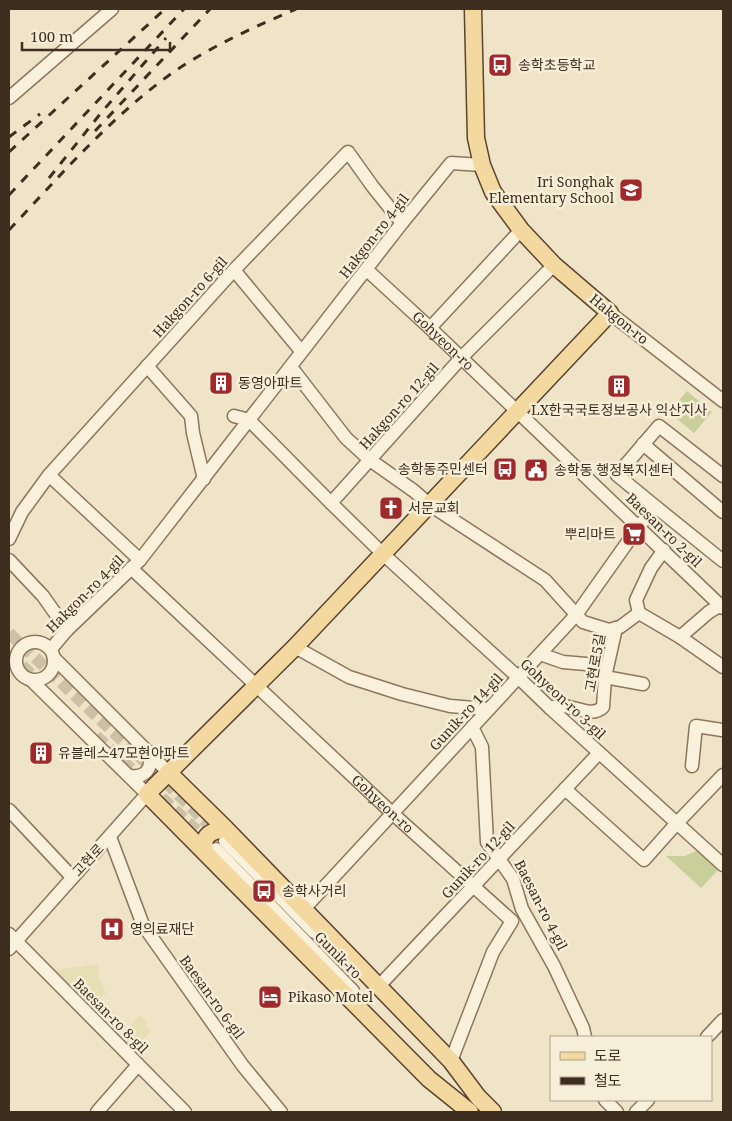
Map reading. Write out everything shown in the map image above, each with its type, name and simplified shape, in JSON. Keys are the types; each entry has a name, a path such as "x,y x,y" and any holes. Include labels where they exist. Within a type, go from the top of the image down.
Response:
{"main road":[{"name":"Hakgon-ro","path":"473,9 476,138 482,165 493,192 521,230 554,265 610,313"},
{"path":"469,1112 429,1079 218,843 168,772 295,647 610,313"},
{"name":"고현로","path":"147,794 168,772"},
{"path":"147,794 218,843 304,909 451,1061 478,1097"},
{"name":"Gunik-ro","path":"478,1097 493,1112"}],"street":[{"path":"9,98 112,9"},
{"name":"Hakgon-ro 6-gil","path":"9,539 22,512 49,475 234,270 348,152 402,223"},
{"name":"Hakgon-ro 4-gil","path":"52,654 66,630 135,564 204,479 301,351 451,163 482,165"},
{"path":"430,328 521,230"},
{"name":"Hakgon-ro 12-gil","path":"331,504 462,358 554,265"},
{"path":"234,270 301,351"},
{"name":"Gohyeon-ro","path":"366,270 518,412"},
{"name":"Hakgon-ro","path":"610,313 723,402"},
{"path":"147,366 191,416 193,434 204,479"},
{"path":"290,367 346,438 370,460 414,491 430,505 546,580 583,622 609,630 616,628 639,613"},
{"name":"Baesan-ro 2-gil","path":"518,412 722,606"},
{"path":"234,416 249,420 383,554"},
{"path":"723,476 659,426 617,475 723,561"},
{"path":"643,444 723,512"},
{"name":"Hakgon-ro 4-gil","path":"49,475 135,564"},
{"name":"Gunik-ro 14-gil","path":"304,909 576,615 639,526 656,507"},
{"path":"664,550 651,568 636,600 639,613 680,637 723,667"},
{"name":"Gohyeon-ro 3-gil","path":"383,554 723,865"},
{"path":"9,560 43,596 66,630"},
{"name":"Gohyeon-ro","path":"135,564 256,686 392,813 512,921 493,952 451,1061"},
{"path":"680,637 709,612 722,606"},
{"name":"고현로5길","path":"550,708 561,705 588,712 599,710 603,706 606,674 616,628"},
{"path":"147,794 31,680 20,673 12,664 20,649 31,642 42,643 168,772"},
{"path":"295,647 349,677 450,706 487,709"},
{"path":"31,680 43,679 48,675 52,670 52,654"},
{"path":"540,654 562,662 586,664 606,674 643,684"},
{"path":"692,766 696,726 722,730"},
{"name":"Baesan-ro 4-gil","path":"472,727 482,747 488,842 514,879 522,909 554,966 584,1028 585,1036"},
{"path":"129,776 142,776 149,769 151,760 149,752"},
{"name":"Gunik-ro 12-gil","path":"378,987 599,753"},
{"path":"565,788 644,860 723,775"},
{"name":"고현로","path":"11,941 110,837 147,794"},
{"path":"9,810 72,877"},
{"name":"Baesan-ro 6-gil","path":"110,837 143,925 243,1066 281,1112"},
{"name":"Gunik-ro","path":"218,843 478,1097"},
{"name":"Baesan-ro 8-gil","path":"11,941 185,1112"},
{"path":"708,1036 723,1020"},
{"path":"97,1112 138,1065"},
{"path":"606,1101 617,1112"},
{"path":"636,1112 647,1101"}],"shaded area":[{"path":"99,964 99,977 106,993 95,1004 89,1005 55,970"},
{"path":"140,1015 148,1023 145,1026 151,1031 131,1049 120,1037"}],"green space":[{"path":"687,391 712,412 694,433 669,412"},
{"path":"698,850 719,869 701,888 666,856 685,856"}],"tunnel":[{"path":"9,633 161,777 221,837"},
{"path":"9,653 43,686"},
{"path":"96,736 211,844"}],"railway":[{"path":"9,152 165,9"},
{"path":"9,195 184,9"},
{"path":"95,131 210,9"},
{"path":"9,230 105,130 168,76 246,31 296,9"},
{"path":"49,178 101,113 166,38"},
{"path":"9,137 40,114"}],"place":[{"name":"송학초등학교","path":"500,65"},
{"name":"Iri Songhak Elementary School","path":"631,190"},
{"name":"동영아파트","path":"221,383"},
{"name":"LX한국국토정보공사 익산지사","path":"619,386"},
{"name":"송학동주민센터","path":"505,469"},
{"name":"송학동 행정복지센터","path":"536,470"},
{"name":"서문교회","path":"391,508"},
{"name":"뿌리마트","path":"634,534"},
{"name":"유블레스47모현아파트","path":"41,753"},
{"name":"송학사거리","path":"264,891"},
{"name":"영의료재단","path":"112,929"},
{"name":"Pikaso Motel","path":"270,997"}]}
